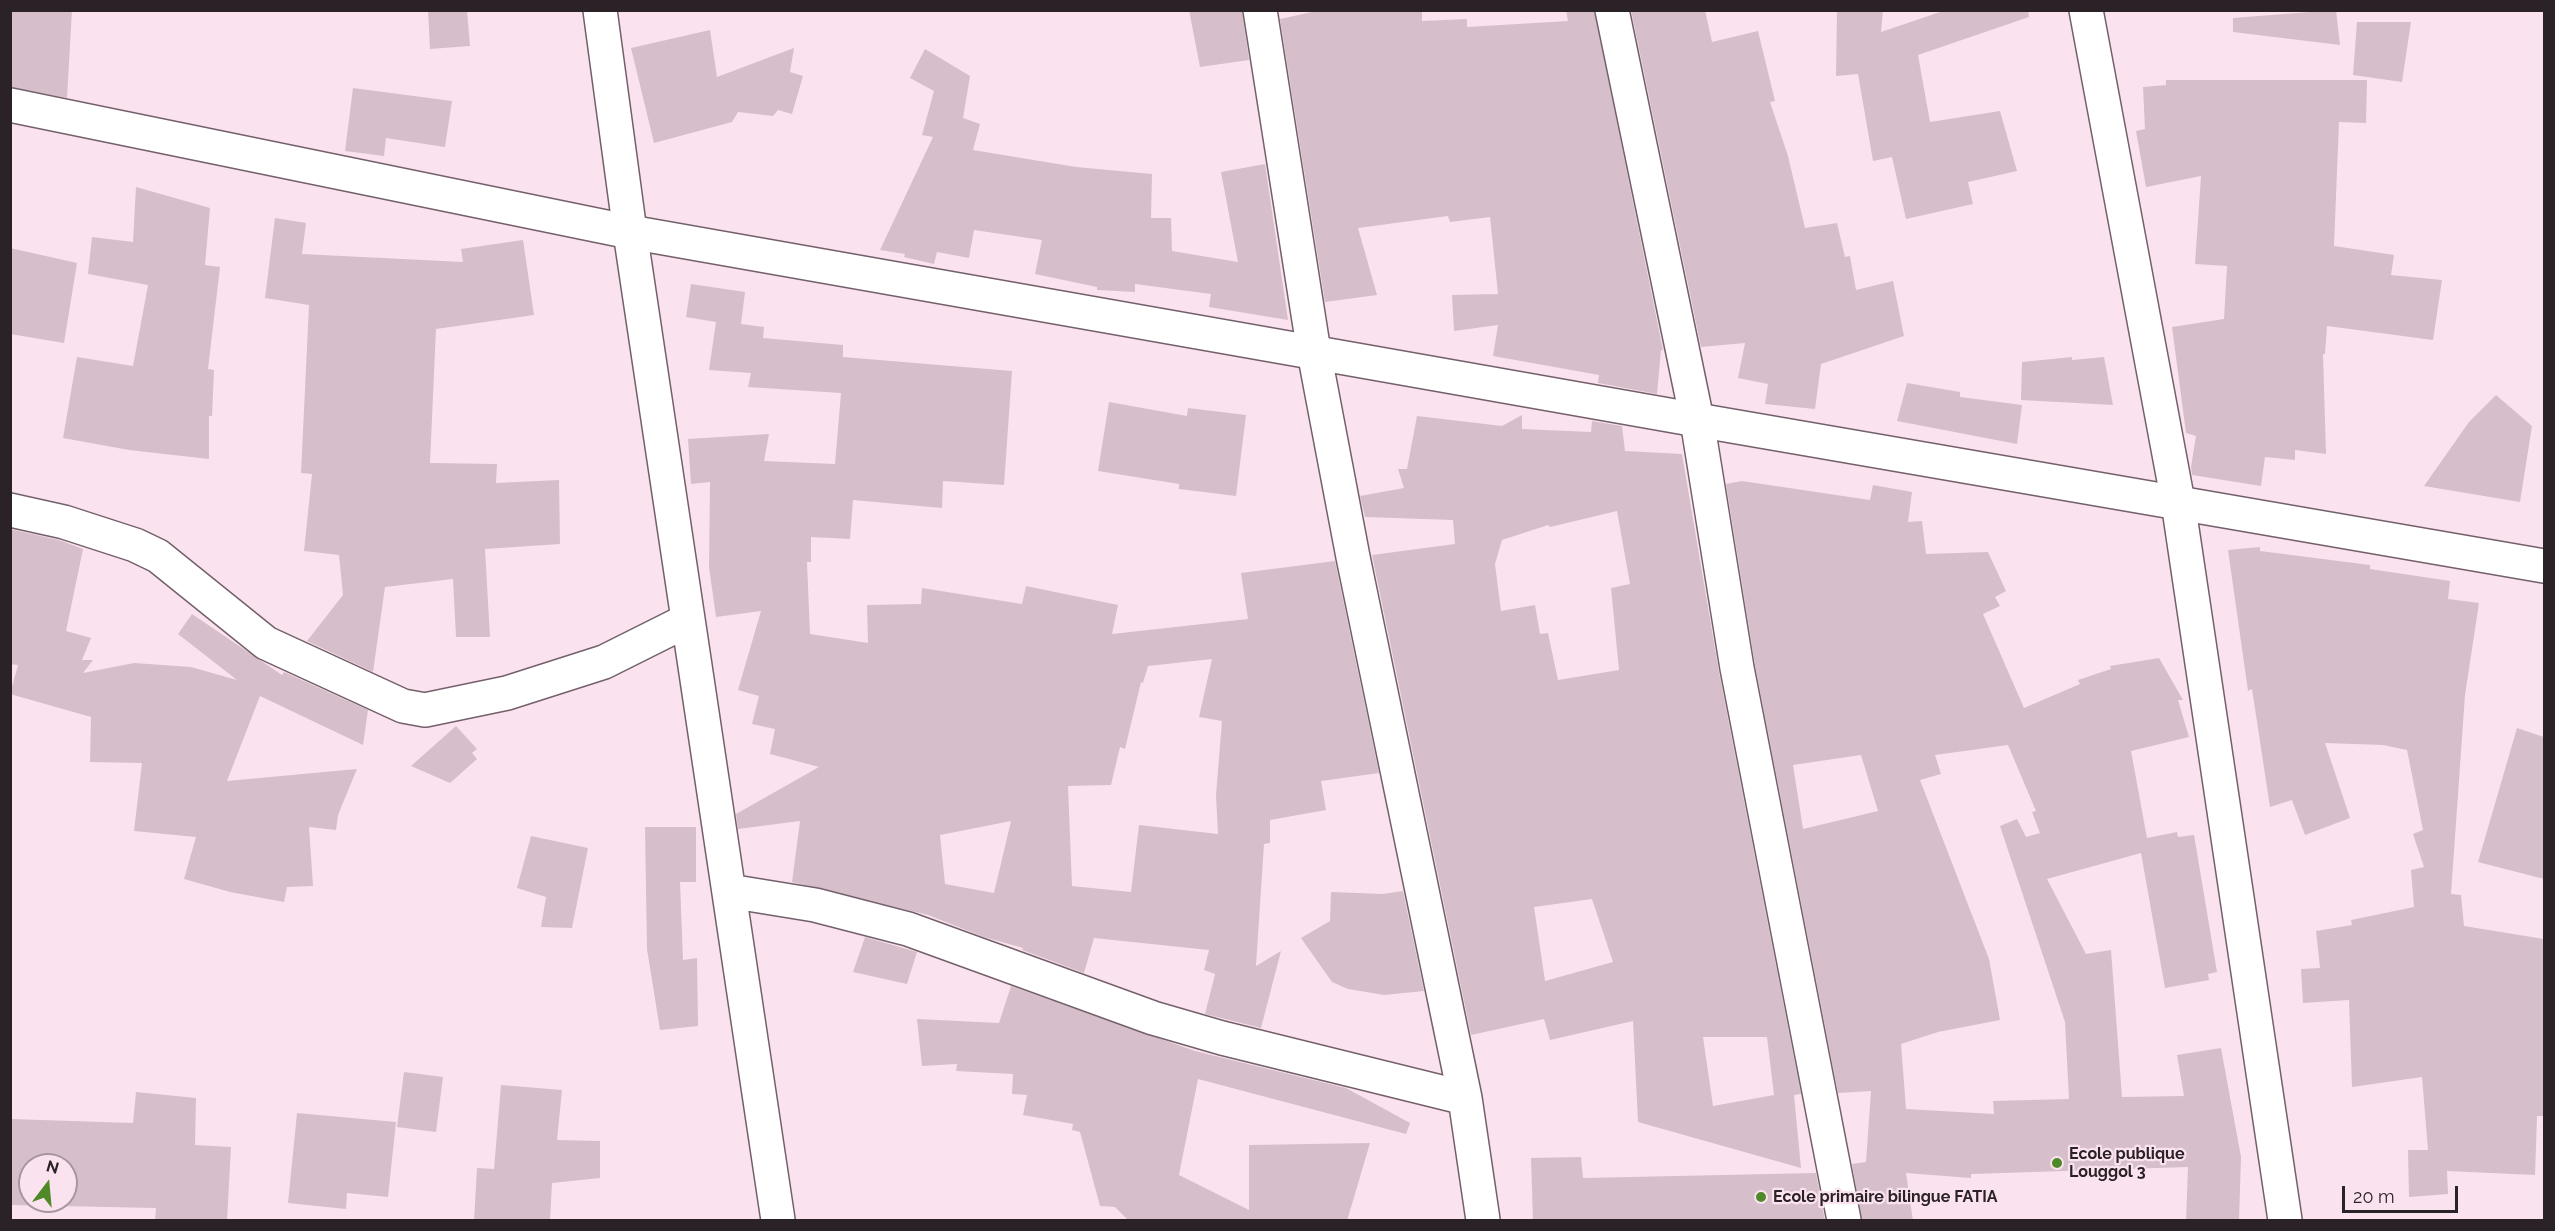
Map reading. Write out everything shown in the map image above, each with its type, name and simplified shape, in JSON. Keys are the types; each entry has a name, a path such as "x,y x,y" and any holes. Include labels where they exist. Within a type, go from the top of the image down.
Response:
{"street":[{"path":"600,10 630,232 778,1221"},
{"path":"1260,10 1314,352 1353,557 1465,1098 1483,1221"},
{"path":"1612,10 1697,420 1737,668 1834,1158 1844,1221"},
{"path":"2086,10 2178,502 2285,1221"},
{"path":"10,105 630,232 2544,566"},
{"path":"10,510 64,522 143,548 158,556 266,643 404,706 425,710 507,693 604,662 688,620"},
{"path":"729,891 815,905 908,929 1173,1024 1465,1098"}],"building":[{"path":"10,10 72,10 67,98 10,87"},
{"path":"428,10 467,10 470,46 430,49"},
{"path":"1189,10 1242,10 1249,60 1200,67"},
{"path":"1321,10 1422,12 1422,21 1467,19 1467,27 1568,21 1566,10 1594,10 1663,350 1661,350 1657,394 1598,383 1599,375 1493,356 1498,325 1454,331 1452,295 1498,294 1490,217 1450,222 1448,216 1358,228 1377,295 1325,302 1280,19"},
{"path":"1631,10 1705,10 1712,42 1758,31 1775,101 1770,102 1788,156 1805,228 1837,223 1845,257 1850,256 1856,290 1893,281 1904,336 1821,364 1815,409 1765,404 1768,384 1738,378 1745,343 1701,347"},
{"path":"1837,10 1883,10 1881,32 1946,10 2028,10 2029,17 1918,55 1930,122 2000,111 2017,171 1968,182 1973,204 1906,219 1892,157 1873,161 1858,74 1836,76"},
{"path":"2336,10 2340,45 2233,32 2233,18"},
{"path":"2357,22 2411,22 2402,82 2353,75"},
{"path":"710,30 717,77 794,48 790,72 803,76 792,114 778,110 773,116 738,112 732,122 654,143 631,48"},
{"path":"925,49 970,76 963,118 980,124 973,150 1076,167 1152,174 1151,218 1171,218 1172,251 1238,262 1221,172 1265,164 1288,320 1209,307 1211,294 1135,284 1135,292 1097,290 1097,287 1035,274 1042,240 974,230 969,258 937,252 934,264 904,257 905,254 880,250 933,137 922,135 934,91 910,78"},
{"path":"2166,80 2367,80 2366,123 2339,122 2334,246 2394,255 2391,275 2442,280 2433,340 2327,326 2325,354 2323,354 2326,454 2295,450 2295,460 2265,457 2261,486 2192,475 2191,467 2196,436 2186,433 2172,327 2224,319 2227,266 2195,264 2201,176 2146,187 2136,131 2145,129 2143,87 2166,85"},
{"path":"353,88 452,101 445,147 386,138 384,156 345,151"},
{"path":"136,187 210,208 205,265 220,267 208,369 214,370 212,416 209,416 209,459 129,450 63,438 77,357 133,366 148,285 88,274 92,237 133,242"},
{"path":"275,218 306,223 302,254 463,262 461,249 523,240 534,315 436,329 430,463 497,464 496,483 559,480 560,544 485,549 490,637 456,637 453,579 385,587 373,672 307,641 343,595 339,555 304,551 312,474 301,473 309,305 265,298"},
{"path":"10,248 77,263 64,343 10,334"},
{"path":"691,284 745,292 741,324 764,327 763,338 843,345 843,357 1012,371 1004,485 943,481 942,508 853,500 850,539 811,537 811,562 807,562 810,634 868,643 867,605 921,604 922,588 1022,604 1026,586 1118,605 1112,634 1248,619 1241,573 1335,561 1379,773 1321,781 1326,810 1270,820 1270,843 1264,844 1256,966 1281,951 1261,1028 1205,1014 1215,974 1204,970 1209,950 1094,938 1084,973 1022,950 1023,948 984,937 928,915 792,882 800,821 738,829 736,814 819,767 770,754 775,729 752,724 759,696 738,690 761,611 716,617 709,567 710,482 691,484 688,439 769,434 764,461 835,464 841,393 748,387 751,373 709,370 716,322 686,317","holes":["1212,659 1199,717 1222,721 1216,795 1218,834 1139,825 1131,892 1072,886 1068,786 1111,785 1120,747 1125,749 1141,682 1143,683 1148,666","1011,821 994,893 945,884 940,835"]},
{"path":"2072,357 2072,360 2104,357 2113,405 2021,400 2022,362"},
{"path":"1907,383 1960,392 1960,397 2022,405 2017,444 1897,421"},
{"path":"2496,395 2532,426 2520,502 2424,486 2469,422"},
{"path":"1109,402 1187,416 1188,408 1246,415 1236,496 1179,489 1179,484 1098,471"},
{"path":"1522,415 1522,429 1591,432 1592,421 1622,426 1625,451 1682,454 1719,672 1801,1094 1794,1095 1801,1168 1638,1122 1633,1021 1550,1040 1544,1019 1471,1035 1372,555 1455,544 1453,520 1365,517 1360,496 1404,488 1398,469 1407,469 1417,416 1502,426","holes":["1617,511 1630,584 1611,588 1619,670 1558,680 1548,633 1540,634 1535,605 1501,611 1495,564 1502,540 1548,525 1550,527","1592,899 1613,962 1545,981 1534,907","1703,1037 1767,1037 1774,1095 1713,1106"]},
{"path":"1742,481 1870,500 1873,485 1912,492 1908,522 1922,521 1926,554 1988,552 2006,591 1995,597 2000,606 1983,614 2024,708 2080,684 2078,680 2111,669 2110,666 2159,658 2183,700 2178,700 2189,737 2131,751 2147,838 2177,832 2178,837 2194,835 2217,972 2208,974 2209,980 2165,988 2141,853 2047,879 2086,954 2111,950 2122,1097 2184,1096 2177,1055 2221,1048 2241,1157 2239,1221 2186,1221 2188,1167 1971,1174 1971,1178 1906,1173 1913,1221 1862,1221 1852,1164 1866,1162 1871,1091 1838,1093 1755,665 1726,484","holes":["2008,745 2036,811 2032,812 2040,833 2026,837 2017,819 2000,826 2065,1022 2069,1099 1993,1101 1994,1114 1906,1109 1901,1044 1938,1032 2000,1020 1989,959 1920,780 1941,774 1935,755","1861,755 1878,811 1803,829 1793,765"]},
{"path":"10,529 59,540 83,549 66,631 91,638 82,660 93,660 83,673 134,663 191,667 237,680 178,634 192,614 282,675 284,672 368,710 363,745 260,696 227,781 357,769 338,815 336,830 309,827 313,886 287,887 284,902 230,892 184,879 196,837 134,831 142,763 90,762 91,717 10,694 18,665 10,664"},
{"path":"2260,547 2260,551 2370,565 2370,569 2450,581 2448,599 2479,603 2465,695 2451,894 2461,895 2464,926 2544,939 2544,1116 2537,1116 2535,1175 2447,1171 2448,1194 2409,1197 2408,1150 2428,1150 2422,1077 2352,1087 2349,1000 2303,1003 2301,969 2320,968 2316,931 2352,925 2351,920 2414,907 2411,870 2424,867 2413,834 2423,830 2407,750 2383,745 2325,743 2350,818 2305,835 2292,800 2270,807 2252,689 2248,691 2228,550"},
{"path":"456,726 477,749 472,753 477,759 450,783 411,766"},
{"path":"2517,728 2544,737 2544,879 2478,862"},
{"path":"645,827 696,827 696,882 680,882 683,960 697,958 698,1026 660,1030 647,949"},
{"path":"531,836 588,848 572,928 541,927 546,897 517,888"},
{"path":"1403,891 1424,991 1384,995 1348,989 1332,982 1301,938 1330,921 1331,892 1383,894"},
{"path":"865,937 917,952 907,984 853,972"},
{"path":"1011,986 1195,1051 1346,1088 1410,1123 1406,1134 1198,1079 1179,1175 1249,1210 1249,1145 1370,1143 1347,1221 1129,1221 1115,1207 1100,1206 1080,1132 1072,1130 1073,1124 1023,1115 1027,1095 1012,1094 1013,1074 956,1071 957,1064 922,1066 917,1019 999,1023"},
{"path":"404,1072 443,1077 436,1132 397,1127"},
{"path":"501,1085 562,1090 557,1140 600,1141 600,1178 552,1183 550,1221 474,1221 477,1168 494,1169"},
{"path":"136,1092 196,1098 195,1145 231,1147 227,1221 155,1221 156,1208 78,1206 78,1153 18,1153 18,1205 10,1205 10,1119 133,1123"},
{"path":"297,1113 396,1122 388,1197 347,1193 346,1209 288,1203"},
{"path":"1581,1157 1583,1178 1816,1173 1825,1221 1533,1221 1531,1158"}],"place":[{"name":"Ecole publique Louggol 3","path":"2057,1163"},
{"name":"Ecole primaire bilingue FATIA","path":"1761,1197"}]}
